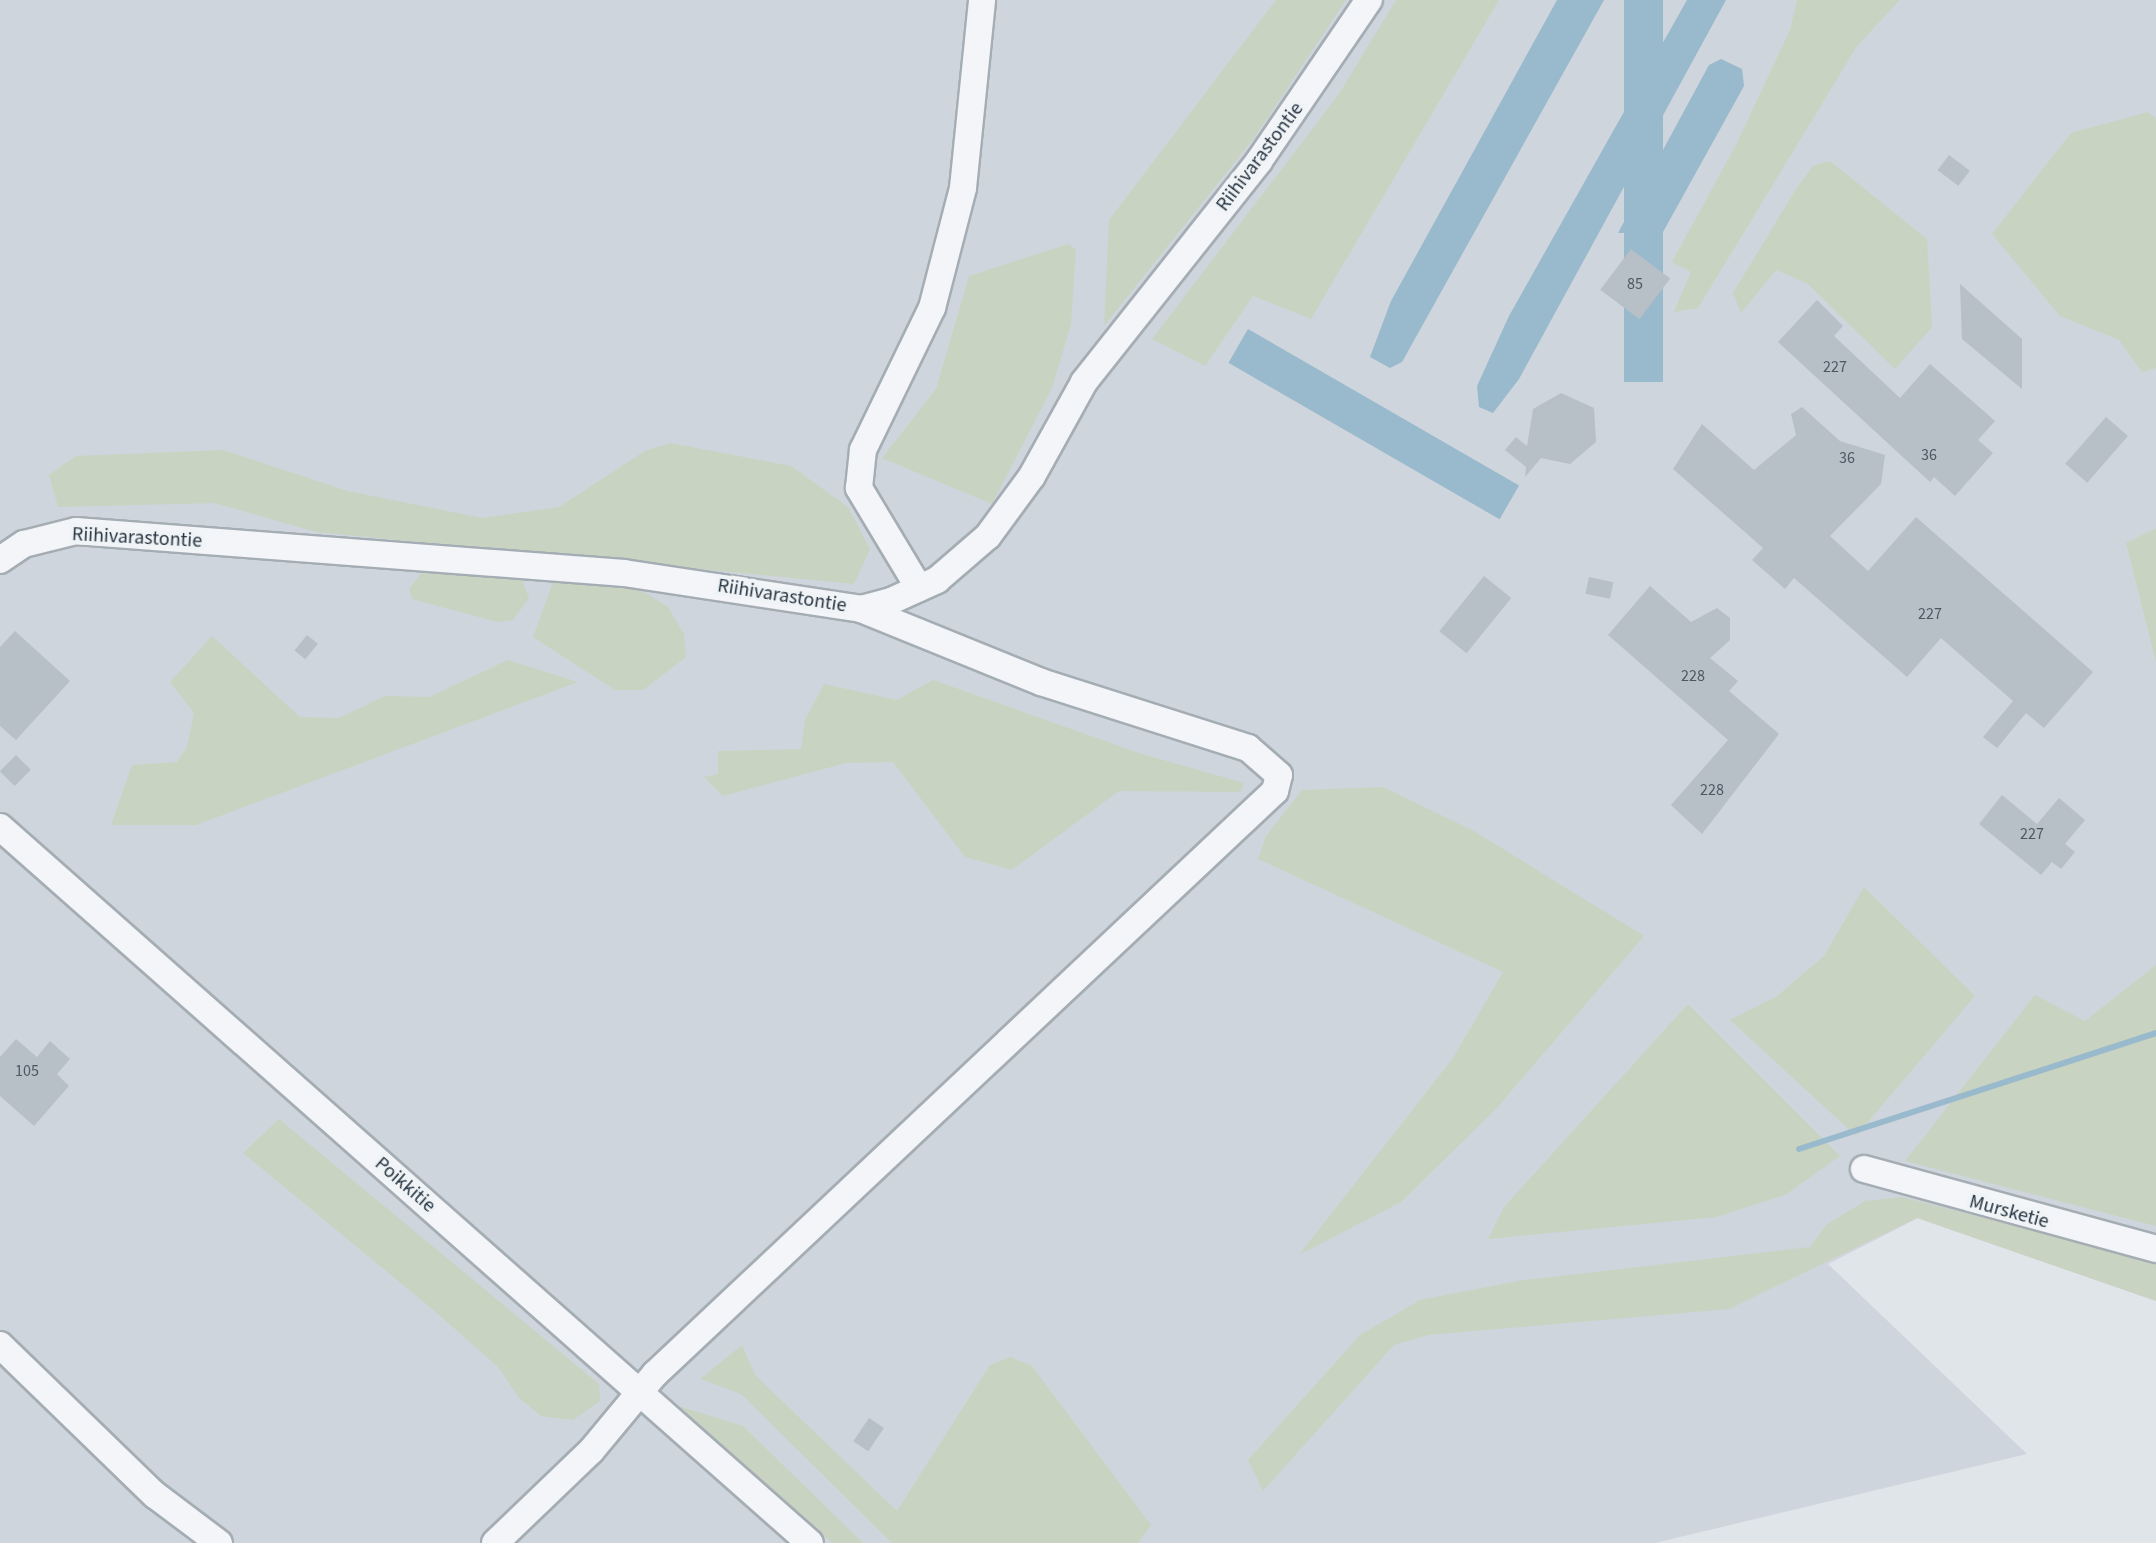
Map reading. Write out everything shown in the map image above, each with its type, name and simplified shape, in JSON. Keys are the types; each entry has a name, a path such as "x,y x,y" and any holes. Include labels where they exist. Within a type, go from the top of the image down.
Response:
{"street":[{"path":"919,588 859,488 863,450 932,308 963,188 982,0"},
{"name":"Riihivarastontie","path":"0,560 24,544 76,531 624,573 861,609 919,588 988,536 1032,476 1084,382 1259,161 1369,0"},
{"path":"495,1543 591,1451 639,1391 1275,791 1279,775 1248,748 1041,682 861,609"},
{"name":"Poikkitie","path":"0,827 810,1543"},
{"name":"Mursketie","path":"1864,1169 2156,1249"},
{"path":"0,1345 155,1495 219,1543"}],"shaded area":[{"path":"0,0 2156,0 2156,1301 1918,1218 1828,1264 2027,1454 1655,1543 0,1543"}],"green space":[{"path":"1276,0 1346,0 1254,138 1104,326 1109,220"},
{"path":"1396,0 1499,0 1311,319 1253,296 1205,366 1152,339 1339,94"},
{"path":"1797,0 1900,0 1857,46 1698,308 1674,312 1691,272 1672,262 1737,143 1790,30"},
{"path":"2148,112 2156,119 2156,368 2142,372 2119,340 2060,316 1992,234 2071,133"},
{"path":"1830,161 1927,239 1932,327 1895,369 1807,283 1776,270 1741,313 1733,293 1796,189 1813,166"},
{"path":"1068,244 1076,249 1071,324 1052,388 992,504 882,458 936,389 969,276"},
{"path":"670,443 791,466 848,507 870,549 854,584 316,532 215,503 58,507 49,475 76,456 223,450 348,491 482,518 559,507 645,451"},
{"path":"2156,528 2156,662 2126,543"},
{"path":"437,572 522,580 529,598 513,620 497,622 412,599 409,589 421,574"},
{"path":"554,579 627,581 668,607 684,634 686,657 643,690 615,690 533,637"},
{"path":"212,636 300,717 339,718 385,696 429,697 508,660 578,682 196,825 111,825 132,765 177,762 187,747 194,713 170,682"},
{"path":"933,680 1142,754 1244,783 1240,792 1119,791 1012,870 965,857 893,762 846,763 723,796 704,777 718,774 718,751 801,749 805,720 824,684 897,700"},
{"path":"1383,787 1474,831 1644,936 1495,1110 1401,1202 1299,1255 1453,1058 1503,972 1258,859 1266,836 1302,790"},
{"path":"1864,887 1975,996 1856,1136 1730,1020 1777,996 1824,956"},
{"path":"2156,965 2156,1226 1905,1161 2035,995 2085,1021"},
{"path":"1688,1004 1840,1156 1785,1195 1716,1217 1488,1239 1504,1207"},
{"path":"279,1119 599,1384 600,1401 573,1420 541,1416 519,1398 498,1367 243,1153"},
{"path":"1902,1197 2156,1261 2156,1301 1917,1218 1729,1309 1428,1335 1394,1345 1263,1491 1248,1460 1360,1335 1420,1300 1518,1281 1810,1247 1826,1225 1865,1201"},
{"path":"742,1345 755,1375 897,1511 990,1365 1011,1357 1032,1366 1151,1525 1138,1543 892,1543 741,1394 700,1379"},
{"path":"678,1406 743,1426 863,1543 832,1543"}],"water":[{"path":"1557,0 1604,0 1402,362 1390,368 1370,357 1391,301"},
{"path":"1624,0 1663,0 1663,382 1624,382"},
{"path":"1687,0 1726,0 1519,379 1493,413 1479,407 1477,386 1509,316"},
{"path":"1721,59 1742,69 1744,86 1663,232 1618,233 1709,65"},
{"path":"1248,329 1519,485 1500,519 1228,363"}],"building":[{"path":"1949,155 1970,171 1958,186 1938,170"},
{"path":"1631,249 1670,278 1639,319 1600,290"},
{"path":"1960,284 2022,339 2022,389 1962,339"},
{"path":"1817,300 1843,326 1834,336 1900,398 1930,364 1995,421 1978,440 1993,453 1955,496 1934,477 1930,482 1778,342"},
{"path":"1561,393 1594,408 1596,442 1570,464 1541,458 1525,477 1526,467 1505,450 1516,437 1527,446 1533,409"},
{"path":"1802,407 1840,441 1885,455 1881,484 1830,536 1868,571 1916,517 2093,672 2044,728 2026,713 1997,748 1983,737 2013,701 1941,638 1907,677 1794,578 1785,589 1752,560 1763,548 1673,469 1702,424 1754,470 1796,435 1791,414"},
{"path":"2106,417 2128,436 2087,483 2065,464"},
{"path":"1484,576 1511,598 1467,653 1439,631"},
{"path":"1589,577 1613,582 1610,599 1585,594"},
{"path":"1650,586 1691,622 1717,608 1730,618 1730,640 1710,658 1738,681 1729,691 1779,734 1702,834 1671,805 1728,740 1608,635"},
{"path":"15,631 70,681 16,740 0,726 0,647"},
{"path":"307,635 318,644 305,659 294,651"},
{"path":"16,755 31,770 15,786 0,771"},
{"path":"2002,795 2037,824 2059,798 2085,820 2065,844 2075,852 2061,869 2052,862 2041,875 1979,824"},
{"path":"16,1039 37,1057 50,1041 70,1059 57,1074 69,1086 34,1126 0,1096 0,1057"},
{"path":"869,1418 884,1428 868,1451 853,1441"}],"waterway":[{"path":"1799,1149 2156,1033"}]}
